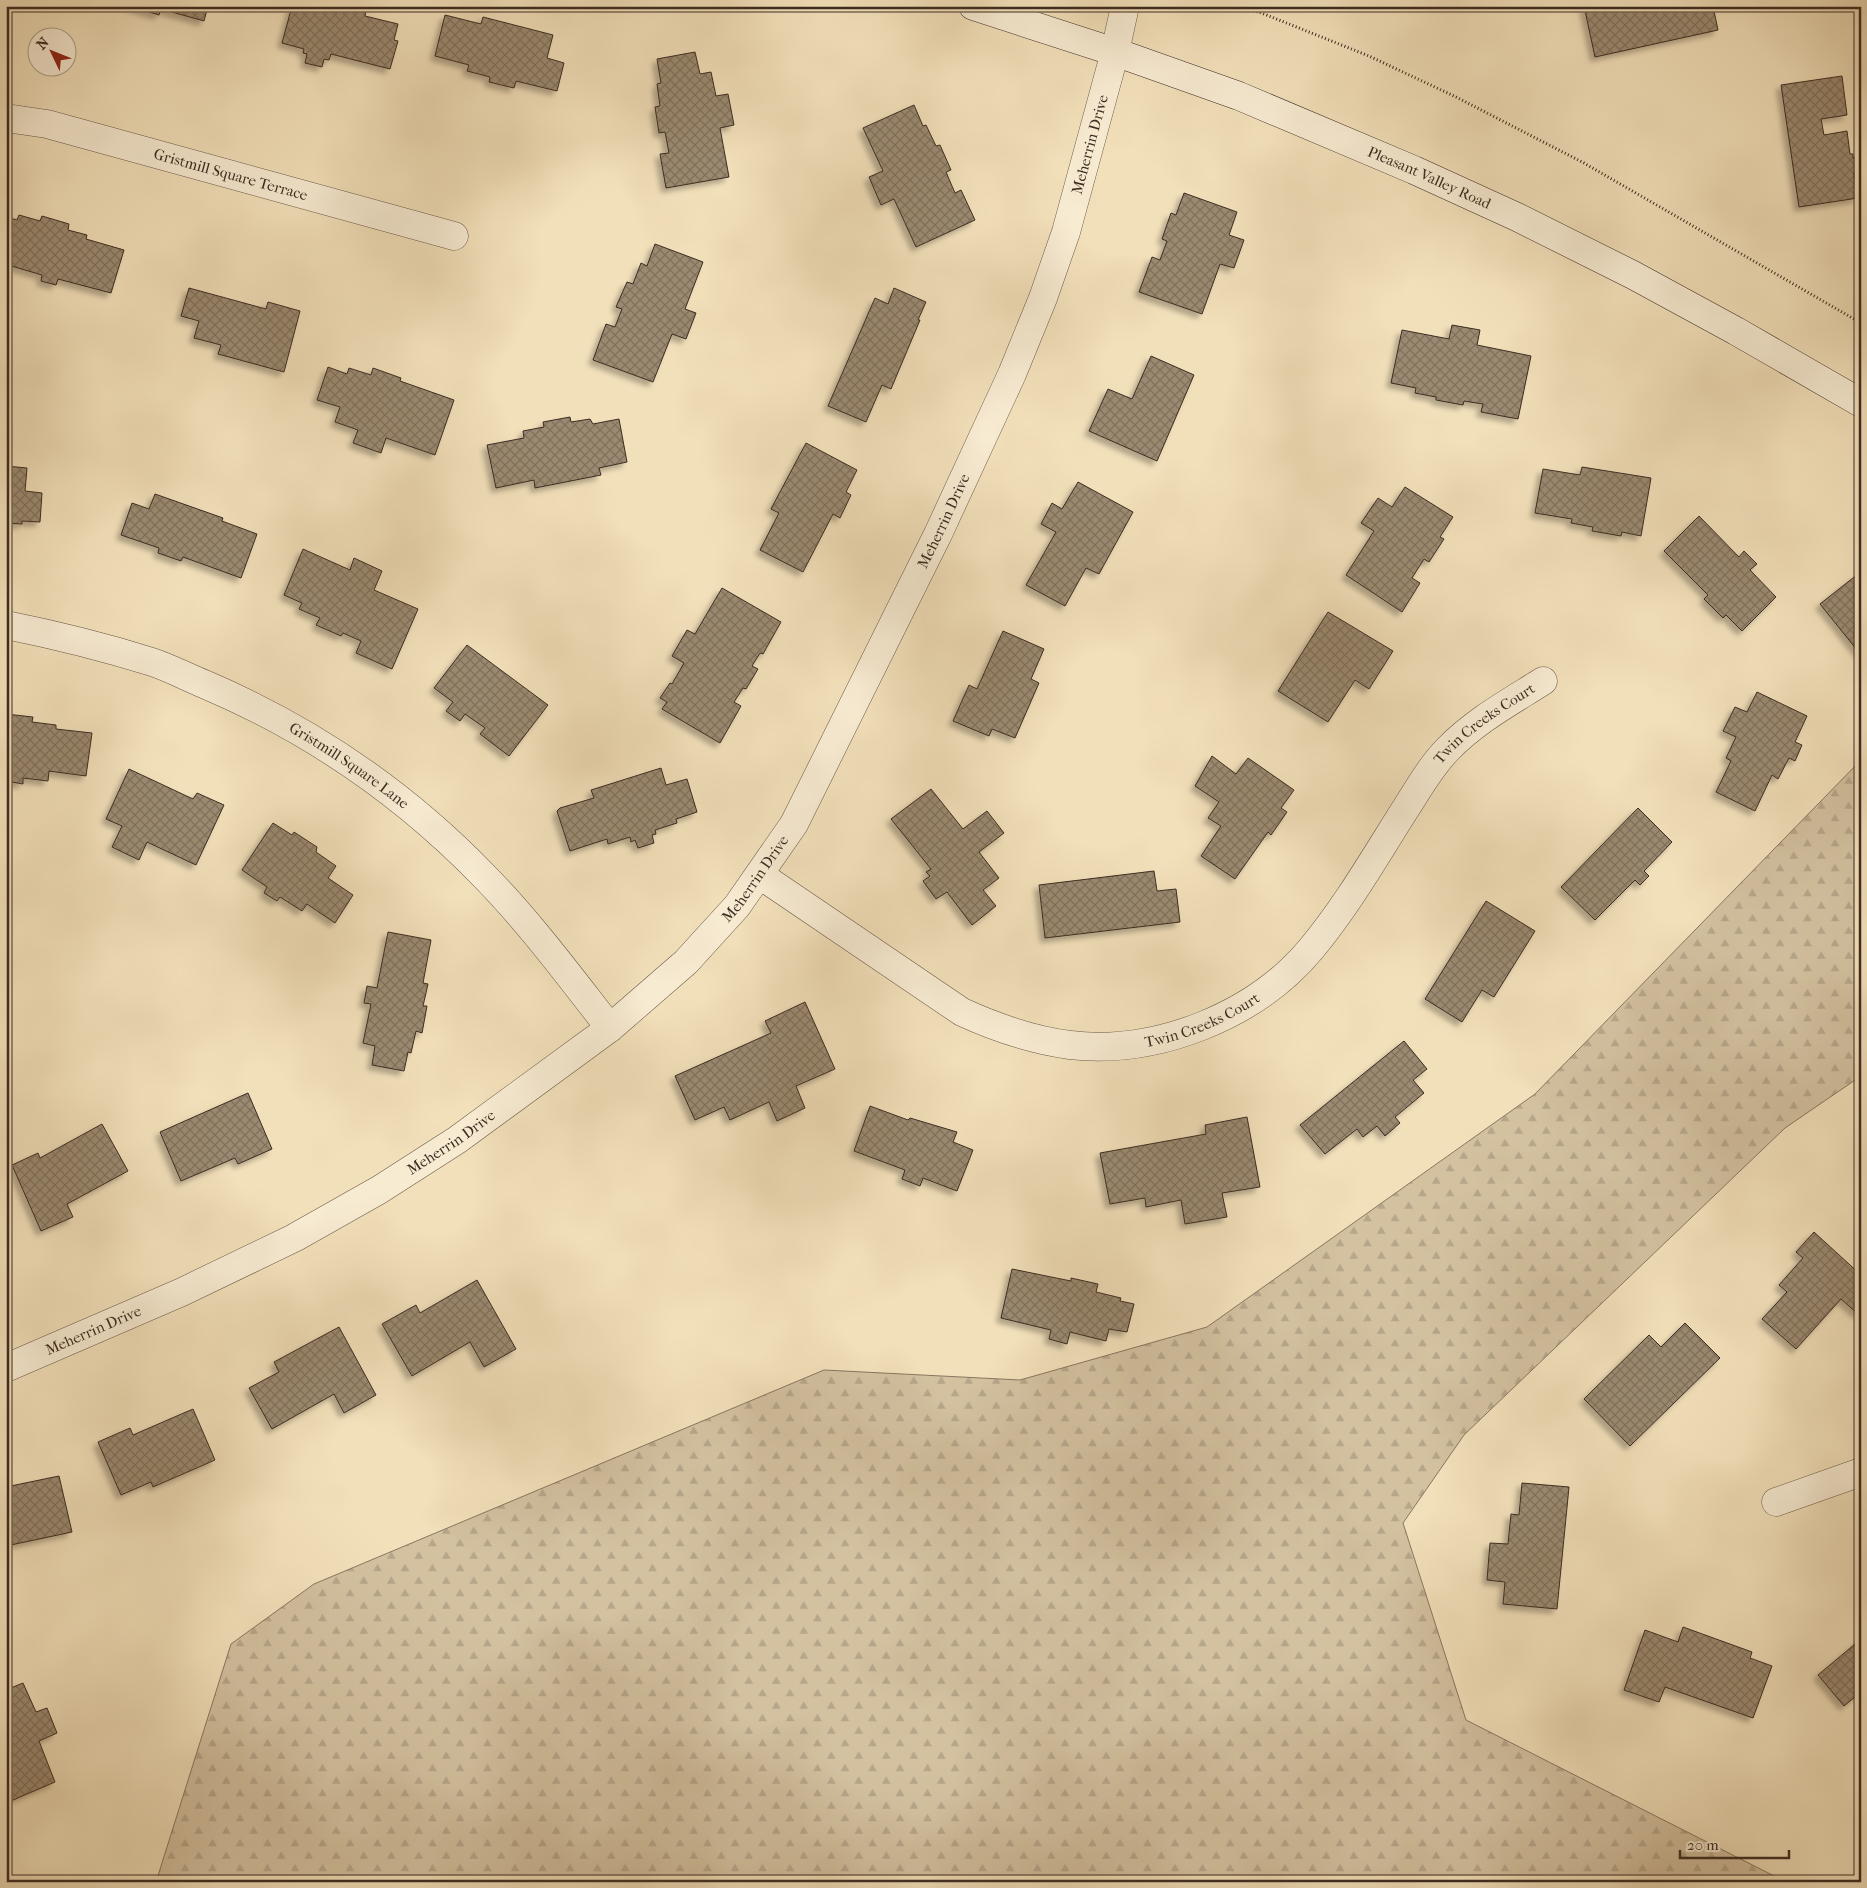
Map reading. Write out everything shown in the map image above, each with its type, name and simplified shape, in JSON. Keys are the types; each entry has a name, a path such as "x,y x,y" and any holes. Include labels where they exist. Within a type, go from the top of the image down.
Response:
{"street":[{"name":"Pleasant Valley Road","path":"973,6 1114,52 1238,96 1414,170 1517,216 1633,275 1736,331 1861,403"},
{"name":"Meherrin Drive","path":"6,1368 182,1292 294,1238 379,1190 457,1140 610,1028 686,962 737,906 794,824 938,534 1012,374 1043,298 1066,232 1125,6"},
{"name":"Gristmill Square Terrace","path":"6,118 47,124 454,236"},
{"name":"Gristmill Square Lane","path":"6,625 67,637 154,663 244,701 295,728 351,763 398,798 443,836 485,877 535,933 610,1028"},
{"name":"Twin Creeks Court","path":"760,875 962,1012 991,1025 1027,1037 1071,1045 1116,1046 1160,1039 1197,1028 1226,1015 1259,996 1289,972 1311,949 1340,909 1428,774 1447,750 1472,726 1543,681"},
{"path":"1776,1502 1861,1472"}],"path":[{"path":"1222,6 1259,12 1370,56 1456,97 1584,163 1861,323"}],"green space":[{"path":"1861,760 1861,1076 1785,1128 1464,1435 1403,1523 1466,1720 1786,1882 156,1882 231,1644 314,1584 824,1370 1020,1380 1207,1327 1535,1094"}],"building":[{"path":"129,6 208,6 204,21 161,9 159,15"},
{"path":"292,6 367,6 365,16 398,24 394,40 398,41 390,69 331,54 329,60 324,59 322,67 305,63 307,54 303,53 304,49 282,43"},
{"path":"1584,6 1713,6 1718,30 1595,57"},
{"path":"445,15 481,24 483,17 553,35 547,58 564,63 557,91 516,81 514,88 489,82 490,77 467,71 469,65 435,56"},
{"path":"695,52 700,74 711,72 716,96 728,94 734,125 720,128 729,177 666,188 660,154 669,153 665,132 659,133 655,107 660,106 657,84 661,83 657,59"},
{"path":"1842,76 1847,115 1821,119 1824,135 1847,131 1850,154 1853,154 1853,158 1860,156 1861,172 1854,173 1858,198 1799,207 1781,85"},
{"path":"914,105 923,126 926,125 936,146 940,145 951,170 946,172 955,193 961,190 975,220 916,247 894,199 881,205 869,177 883,171 863,128"},
{"path":"1184,193 1237,212 1229,235 1244,240 1234,268 1220,264 1202,314 1139,292 1152,257 1160,260 1167,241 1162,239 1171,213 1176,215"},
{"path":"19,215 40,221 42,216 69,224 68,230 87,235 86,239 124,250 111,293 58,279 56,285 41,281 42,275 8,265 11,253 6,252 6,217 17,220"},
{"path":"655,244 703,262 685,309 696,313 686,339 672,334 653,382 593,360 606,324 615,327 622,309 616,307 627,282 633,284 641,263 647,266"},
{"path":"189,288 266,309 268,302 300,311 284,372 218,354 221,345 194,338 199,321 181,316"},
{"path":"894,288 926,302 891,389 882,385 866,422 828,406 875,298 888,304"},
{"path":"1452,325 1480,330 1477,345 1531,356 1518,419 1481,412 1483,404 1464,401 1463,405 1436,400 1436,397 1415,393 1416,388 1391,383 1402,330 1449,339"},
{"path":"1151,356 1194,375 1157,461 1089,431 1108,389 1132,399"},
{"path":"328,367 347,374 349,368 371,375 373,368 401,378 400,381 454,400 435,455 386,438 381,453 353,443 358,430 335,422 340,407 317,400"},
{"path":"570,417 571,422 590,419 593,424 619,419 627,462 599,468 601,475 535,488 534,480 496,488 487,445 524,438 523,431 544,427 543,422"},
{"path":"806,443 857,470 846,492 851,495 840,518 833,514 803,572 760,550 779,513 771,509"},
{"path":"6,466 27,468 25,491 42,493 40,522 22,521 22,524 6,523"},
{"path":"1582,467 1651,478 1641,536 1622,532 1621,536 1592,531 1593,527 1571,523 1572,519 1535,513 1543,469 1580,475"},
{"path":"1078,482 1133,512 1099,574 1086,568 1065,606 1026,585 1056,532 1041,524 1052,503 1062,509"},
{"path":"1405,487 1453,517 1440,537 1444,539 1429,562 1424,559 1412,578 1420,583 1402,612 1346,575 1374,531 1361,523 1378,498 1392,507"},
{"path":"155,494 223,518 222,521 257,534 241,578 183,557 181,561 158,553 159,548 121,535 132,503 149,509"},
{"path":"1699,516 1739,557 1744,551 1757,564 1750,570 1776,597 1742,631 1726,615 1723,618 1704,599 1708,595 1664,551"},
{"path":"303,549 350,570 354,558 382,571 374,590 418,609 392,669 356,653 361,641 343,633 341,636 316,625 320,618 299,609 302,603 284,595"},
{"path":"1858,574 1861,577 1861,655 1820,604"},
{"path":"722,588 781,622 763,654 760,653 752,666 758,669 746,689 743,688 734,702 741,706 720,743 662,709 667,702 660,698 670,683 672,684 684,663 672,656 687,630 695,634"},
{"path":"1328,612 1393,651 1369,689 1355,680 1328,722 1278,691"},
{"path":"1003,631 1044,649 1031,679 1039,683 1015,738 992,729 989,736 953,721 969,685 977,689"},
{"path":"467,645 548,705 509,756 480,734 485,728 465,714 460,721 446,711 453,702 434,688"},
{"path":"1757,692 1807,716 1795,742 1802,745 1795,761 1789,758 1778,779 1772,775 1755,811 1716,792 1731,761 1726,758 1736,737 1723,731 1735,707 1747,712"},
{"path":"6,714 33,717 32,722 56,725 56,729 92,733 86,776 49,771 48,781 23,778 23,784 6,781"},
{"path":"1212,756 1236,774 1248,758 1294,790 1281,808 1287,812 1271,835 1268,832 1235,879 1201,856 1221,826 1208,818 1219,802 1195,786"},
{"path":"661,768 666,785 687,779 697,812 676,819 677,823 655,830 656,834 652,835 654,843 638,848 635,840 631,842 630,837 608,844 607,839 570,851 557,811 560,808 594,798 591,790"},
{"path":"129,769 193,799 197,793 224,805 196,865 147,842 139,860 112,847 122,826 106,819"},
{"path":"931,789 963,829 987,811 1004,833 979,852 999,878 983,890 996,906 972,925 947,892 936,899 923,881 930,876 926,872 931,869 891,819"},
{"path":"1638,808 1672,842 1644,871 1649,876 1640,885 1635,880 1595,920 1561,887"},
{"path":"273,823 292,835 294,832 317,847 316,852 336,866 328,878 353,895 335,923 307,904 302,911 280,897 277,901 264,893 267,887 242,870"},
{"path":"1154,871 1157,891 1176,889 1180,922 1045,938 1039,885"},
{"path":"1486,901 1535,931 1494,997 1482,990 1462,1022 1425,999"},
{"path":"388,932 431,940 423,983 428,984 423,1006 427,1006 422,1033 416,1031 411,1053 408,1052 404,1071 372,1065 375,1046 363,1043 371,1004 364,1003 367,986 377,988"},
{"path":"805,1002 835,1069 796,1086 805,1108 777,1121 769,1102 730,1120 724,1107 695,1120 675,1076 771,1033 765,1021"},
{"path":"1404,1041 1427,1069 1413,1080 1424,1093 1395,1117 1400,1123 1385,1136 1377,1126 1363,1137 1357,1129 1325,1154 1300,1125"},
{"path":"248,1093 272,1149 238,1164 235,1158 181,1181 160,1132"},
{"path":"870,1106 908,1120 910,1118 957,1132 953,1142 973,1150 957,1191 923,1178 920,1186 902,1179 905,1170 854,1151"},
{"path":"1247,1117 1260,1187 1222,1193 1227,1217 1185,1224 1181,1200 1146,1207 1145,1198 1110,1204 1100,1153 1206,1134 1205,1125"},
{"path":"102,1124 128,1171 67,1204 73,1217 41,1231 12,1165 38,1153 40,1158"},
{"path":"1814,1232 1861,1275 1861,1310 1858,1314 1841,1299 1796,1349 1762,1319 1787,1292 1779,1285 1803,1258 1796,1252"},
{"path":"1012,1269 1071,1281 1071,1278 1098,1284 1096,1292 1121,1298 1120,1301 1134,1304 1127,1332 1109,1329 1106,1341 1070,1332 1067,1344 1049,1339 1051,1330 1001,1318"},
{"path":"477,1280 516,1349 484,1367 470,1342 412,1376 382,1324 416,1305 420,1313"},
{"path":"1685,1323 1720,1358 1630,1446 1584,1399 1649,1335 1661,1347"},
{"path":"339,1327 376,1395 344,1413 334,1394 272,1429 249,1388 279,1372 274,1362"},
{"path":"193,1409 215,1460 153,1487 151,1482 121,1495 98,1442 130,1428 133,1435"},
{"path":"59,1476 72,1532 6,1546 6,1487"},
{"path":"1522,1483 1569,1487 1557,1609 1503,1604 1505,1582 1487,1580 1490,1543 1508,1544 1511,1514 1519,1515"},
{"path":"1683,1627 1752,1652 1750,1658 1772,1666 1753,1718 1665,1687 1659,1702 1624,1690 1645,1630 1678,1642"},
{"path":"1861,1639 1861,1692 1844,1706 1818,1675"},
{"path":"23,1683 36,1712 47,1708 57,1733 39,1741 55,1782 6,1803 6,1690"}]}
